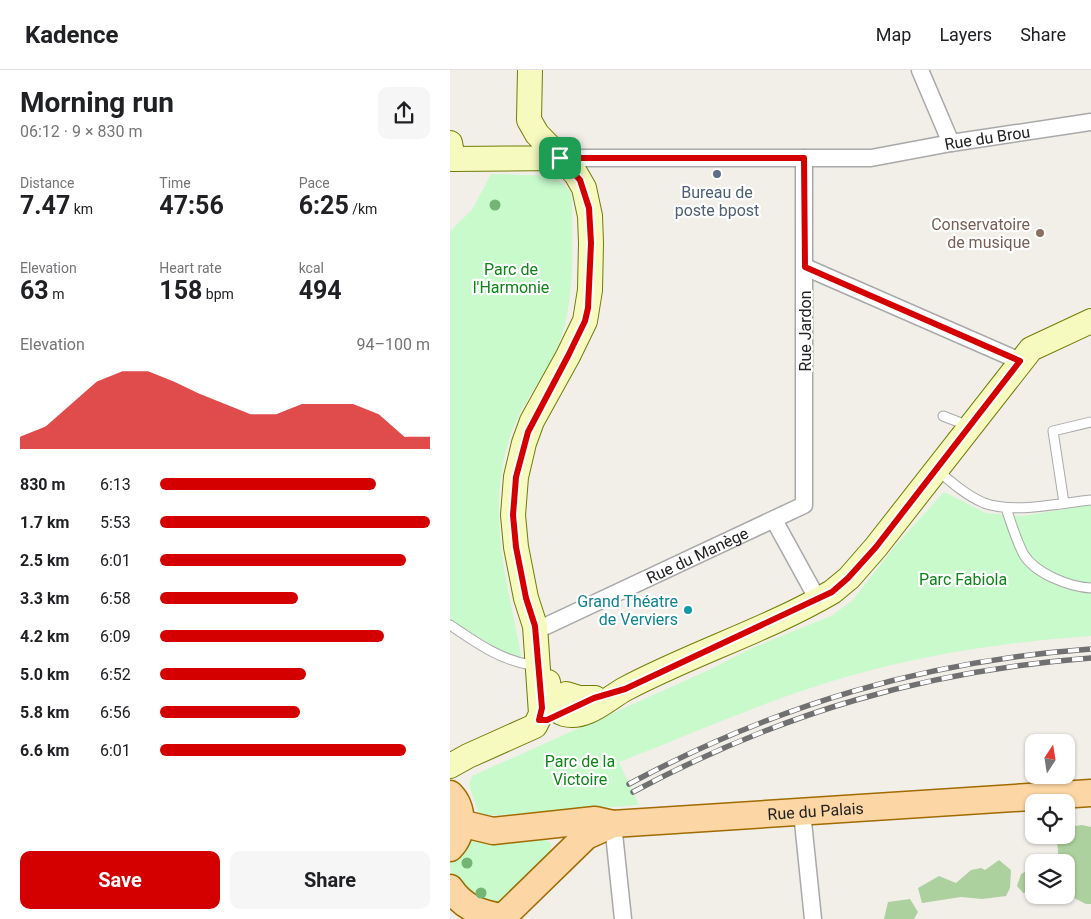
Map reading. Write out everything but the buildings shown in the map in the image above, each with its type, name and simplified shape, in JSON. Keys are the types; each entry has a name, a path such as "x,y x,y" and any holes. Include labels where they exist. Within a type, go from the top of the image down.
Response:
{"main road":[{"name":"Rue du Palais","path":"455,805 493,831 595,820 613,824 1091,793"},
{"path":"450,848 458,836 455,805"},
{"path":"460,903 483,914 502,918 538,880 586,836 613,824"},
{"path":"538,880 560,846 555,835 539,825"}],"street":[{"path":"455,805 458,778 466,768 563,723 553,702 535,634 516,547 513,515 519,460 532,421 585,321 590,290 591,243 588,201 580,180 537,134 528,120 530,70"},
{"path":"920,70 951,143"},
{"name":"Rue du Brou","path":"560,158 883,157 951,143 1091,122"},
{"path":"451,153 480,159 560,158"},
{"name":"Rue Jardon","path":"804,158 804,505"},
{"path":"805,267 1020,361"},
{"path":"556,710 579,716 625,689 818,600 848,578 937,470 1030,349 1091,322"},
{"name":"Rue du Manège","path":"535,634 546,626 804,505"},
{"path":"774,520 818,600"},
{"path":"450,766 535,726 556,710 625,689"},
{"path":"802,812 813,919"},
{"path":"613,824 623,919"}],"lane":[{"path":"943,416 970,427"},
{"path":"1064,503 1053,431 1091,422"},
{"path":"937,470 984,503 1006,508 1091,500"},
{"path":"1006,508 1025,557 1054,580 1080,588 1091,588"},
{"path":"522,578 520,607 534,702 556,710"},
{"path":"450,625 486,648 516,662 530,665"},
{"path":"450,758 506,728"}],"green space":[{"name":"Parc de l'Harmonie","path":"491,174 554,176 570,191 572,199 572,274 564,328 551,361 514,426 503,461 499,494 499,518 504,566 522,661 515,659 450,620 450,231 472,210"},
{"name":"Parc Fabiola","path":"944,492 986,513 1022,516 1091,505 1091,636 991,646 926,658 861,673 776,700 619,762 639,805 486,816 478,812 469,784 472,776 709,670 752,648 831,616 852,601 896,545"},
{"path":"1075,826 1091,827 1091,904 1086,904 1075,898 1075,854 1058,854 1057,844 1075,844"},
{"path":"469,836 541,837 551,843 551,854 502,908 468,893 455,881 451,872 450,862"},
{"path":"999,860 1011,870 1010,888 1006,896 982,899 961,897 922,903 918,888 939,876 956,883 971,870 981,868 985,870"},
{"path":"1025,872 1025,893 1017,886 1021,874"},
{"path":"910,899 918,912 914,919 884,919 888,902"}],"railway":[{"path":"629,784 684,756 740,731 853,691 969,664 1091,649"},
{"path":"633,792 688,764 744,740 799,718 855,700 912,685 970,673 1029,664 1091,658"}],"place":[{"name":"Bureau de poste bpost","path":"717,174"},
{"name":"Conservatoire de musique","path":"1040,233"},
{"name":"Grand Théatre de Verviers","path":"688,610"}],"route":[{"path":"560,158 804,158 805,267 1020,361 876,547 848,578 832,592 772,622 625,689 594,698 547,720 539,720 542,708 535,626 526,598 516,547 513,515 516,477 519,460 532,421 557,378 585,321 590,290 591,243 589,208 580,180 560,158"}],"park label":[{"name":"Parc de la Victoire","path":"580,770"}]}
